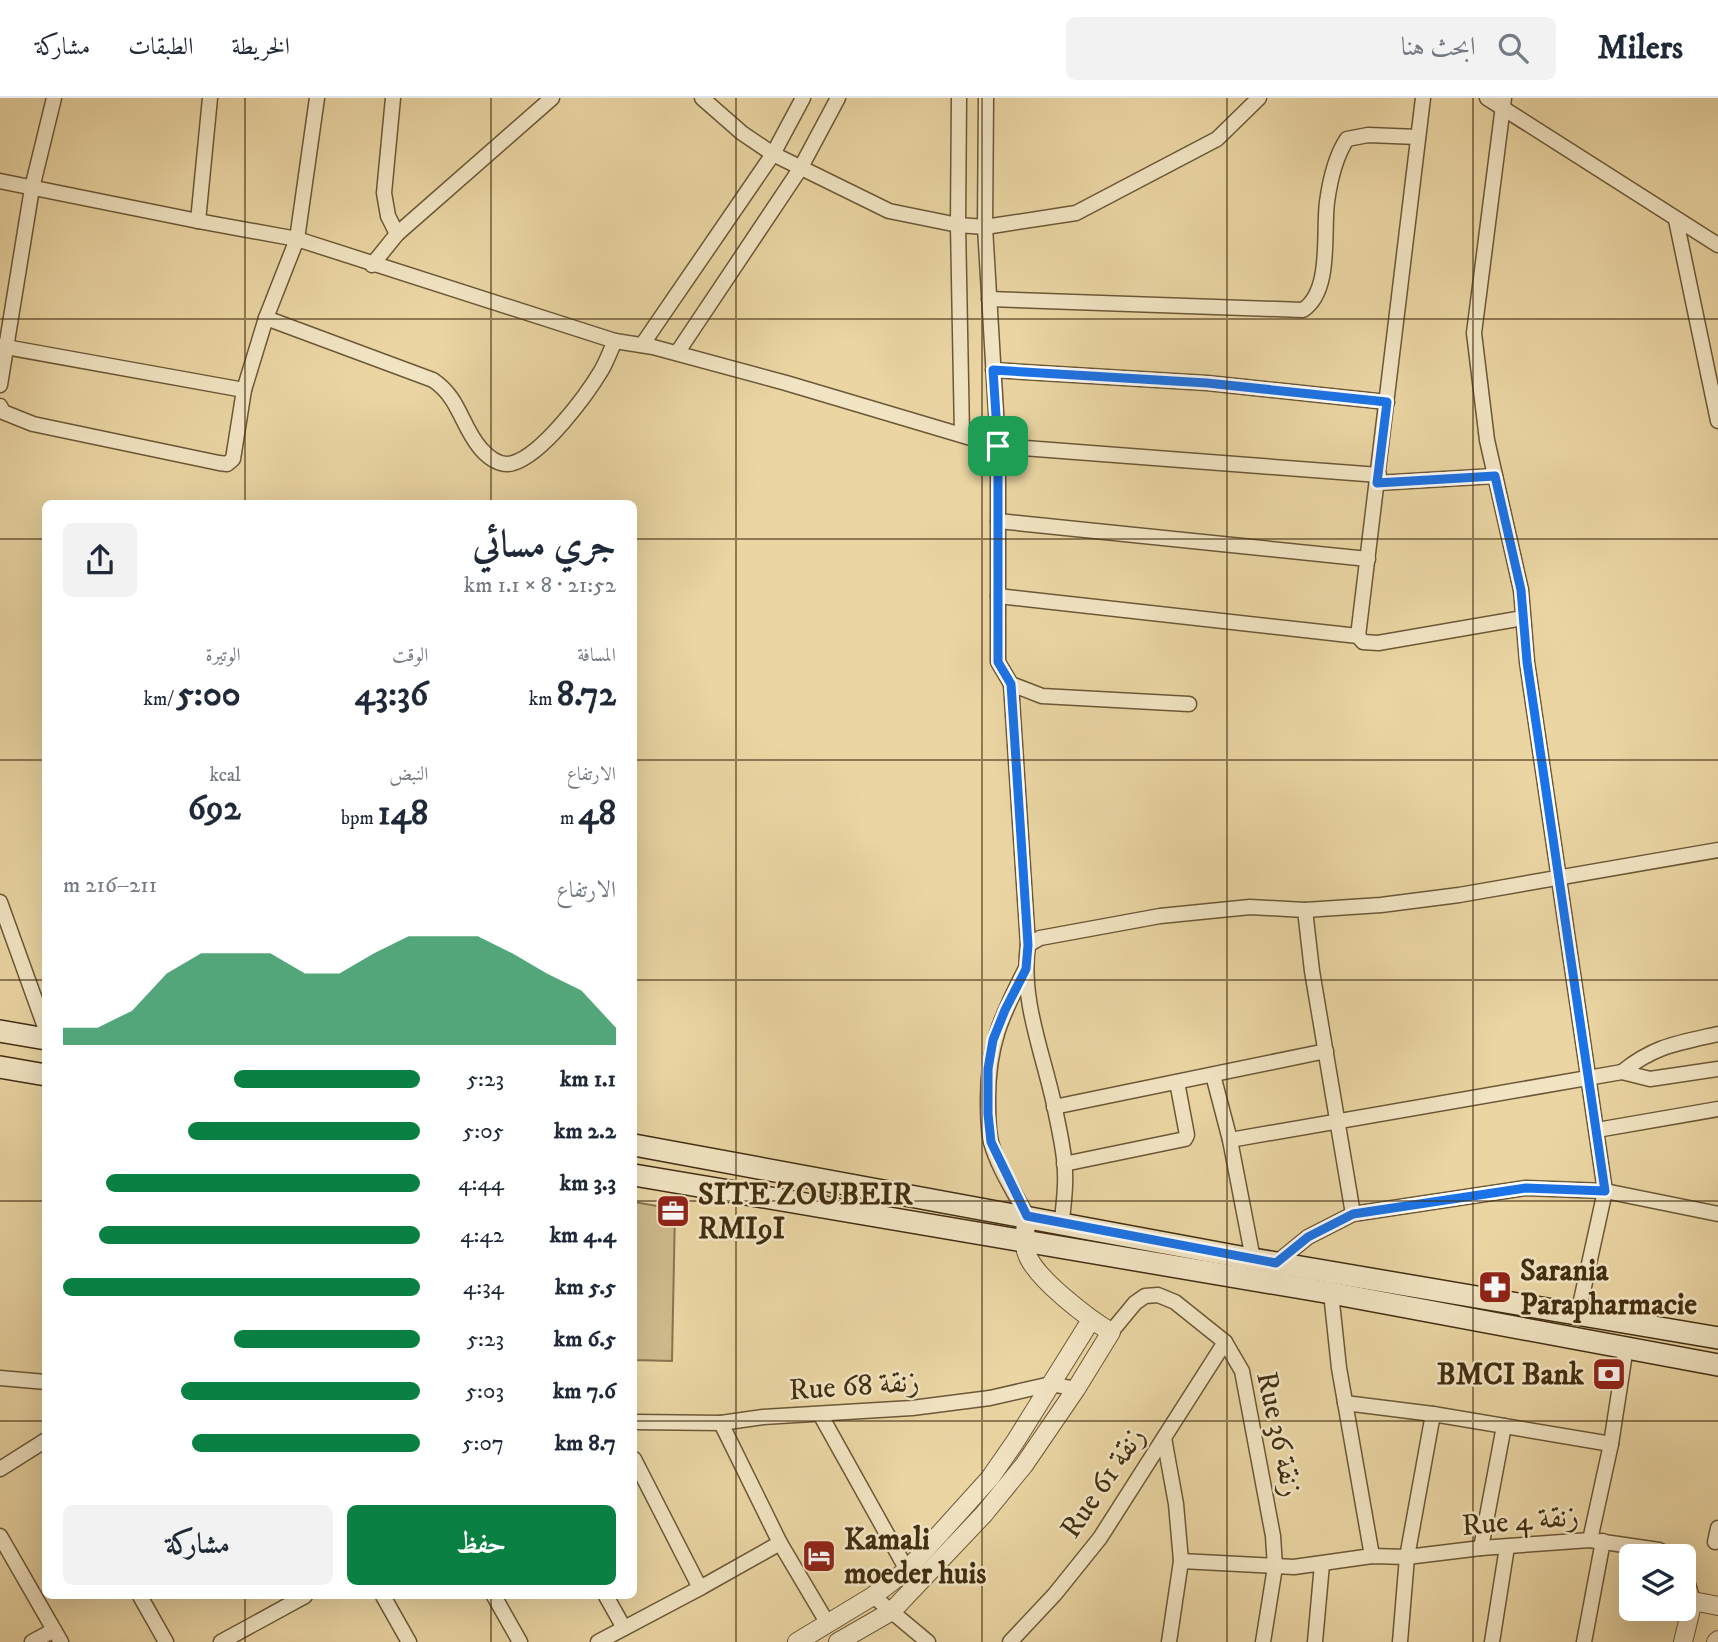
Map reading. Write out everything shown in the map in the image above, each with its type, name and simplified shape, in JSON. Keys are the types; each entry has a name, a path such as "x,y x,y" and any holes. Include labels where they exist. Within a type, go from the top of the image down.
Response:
{"main road":[{"path":"0,1031 42,1038"},
{"path":"0,1067 42,1074"},
{"path":"637,1146 1253,1259 1718,1338"},
{"path":"637,1176 1331,1293 1718,1365"}],"street":[{"path":"0,385 2,347 33,188 54,98"},
{"path":"198,221 210,98"},
{"path":"0,406 3,412 33,424 227,464 233,459 244,390 266,318 297,239 317,98"},
{"path":"393,98 384,193 388,216 397,234"},
{"path":"372,265 397,234 552,98"},
{"path":"702,98 773,154 889,211 985,228 1076,214 1217,139 1259,98"},
{"path":"642,345 773,154 803,98"},
{"path":"677,353 800,169 838,98"},
{"path":"959,98 958,225 962,435"},
{"path":"986,98 985,228 998,446 998,662 1011,684 1028,945 1028,996 1038,1047 1055,1107 1064,1164 1062,1222"},
{"path":"1358,636 1423,98"},
{"path":"1487,98 1504,103 1676,220 1718,245"},
{"path":"1504,103 1475,333 1487,439 1521,590 1527,662 1605,1191 1578,1314"},
{"path":"989,299 1303,310 1312,305 1321,286 1327,201 1339,151 1347,139 1368,135 1418,137"},
{"path":"0,181 297,239 615,341 677,353 998,446 1378,479 1495,476"},
{"path":"1676,220 1718,421"},
{"path":"266,318 432,380 445,388 457,404 470,433 481,449 499,464 512,464 526,457 563,422 593,383 615,341"},
{"path":"2,347 244,390"},
{"path":"993,370 1207,383 1387,402"},
{"path":"998,521 1368,559"},
{"path":"998,596 1358,636 1363,642 1378,643 1523,618"},
{"path":"1011,684 1042,696 1189,704"},
{"path":"1028,945 1040,938 1160,916 1250,907 1305,910 1381,905 1460,895 1718,850"},
{"path":"0,902 42,1019"},
{"path":"1305,910 1312,971 1353,1214"},
{"path":"838,1642 892,1611 992,1504 1024,1465 1111,1332 1091,1320 1036,1269 1027,1255 1024,1241 1027,1216 991,1142 988,1069 993,1040 1026,969"},
{"path":"1622,1073 1642,1056 1674,1044 1718,1034"},
{"path":"1055,1107 1326,1051"},
{"path":"1230,1140 1622,1073 1650,1079 1718,1069"},
{"path":"1213,1075 1230,1140 1253,1259"},
{"path":"1064,1164 1185,1139 1187,1135 1177,1082"},
{"path":"1597,1130 1718,1109"},
{"path":"1276,1263 1308,1237 1353,1214 1526,1188 1605,1191 1718,1214"},
{"path":"1331,1293 1345,1403 1372,1556"},
{"name":"Rue 36 زنقة","path":"1111,1332 1135,1303 1145,1296 1158,1295 1175,1302 1225,1342 1242,1371 1273,1536 1275,1567 1262,1642"},
{"path":"797,1642 873,1596 907,1570 990,1478 1091,1320"},
{"name":"Rue 61 زنقة","path":"1010,1642 1055,1594 1100,1538 1225,1342"},
{"path":"1584,1642 1626,1347"},
{"path":"0,1378 42,1382"},
{"name":"Rue 68 زنقة","path":"637,1422 721,1423 763,1417 912,1408 990,1398 1051,1384 1076,1389"},
{"path":"1345,1403 1433,1414 1611,1444"},
{"path":"820,1414 907,1570"},
{"path":"1400,1642 1407,1558 1433,1414"},
{"path":"721,1423 780,1543 828,1624"},
{"path":"1481,1548 1504,1426"},
{"path":"1164,1438 1176,1504 1181,1561 1169,1642"},
{"path":"0,1469 42,1443"},
{"path":"637,1466 700,1588"},
{"path":"0,1536 57,1636 32,1642"},
{"name":"Rue 4 زنقة","path":"1181,1561 1275,1567 1322,1564 1372,1556 1407,1558 1481,1548 1597,1540 1622,1544"},
{"path":"598,1642 780,1543"},
{"path":"1492,1642 1507,1547"},
{"path":"1315,1642 1322,1564"},
{"path":"873,1596 928,1642"},
{"path":"142,1599 166,1642"},
{"path":"221,1642 300,1599"},
{"path":"385,1599 408,1642"},
{"path":"496,1599 520,1642"},
{"path":"608,1599 624,1628"},
{"path":"1696,1602 1718,1606"},
{"path":"1684,1642 1689,1621"}],"shaded area":[{"path":"637,1203 675,1209 672,1361 637,1360"}],"place":[{"name":"SITE ZOUBEIR RMI9I","path":"673,1211"},
{"name":"Sarania Parapharmacie","path":"1495,1287"},
{"name":"BMCI Bank","path":"1609,1374"},
{"name":"Kamali moeder huis","path":"819,1556"}],"route":[{"path":"993,370 1207,383 1387,402 1377,483 1495,476 1521,590 1527,662 1605,1191 1526,1188 1353,1214 1308,1237 1276,1263 1027,1216 991,1142 988,1114 988,1069 993,1040 1026,969 1028,945 1011,684 998,662 998,446 993,370"}]}
